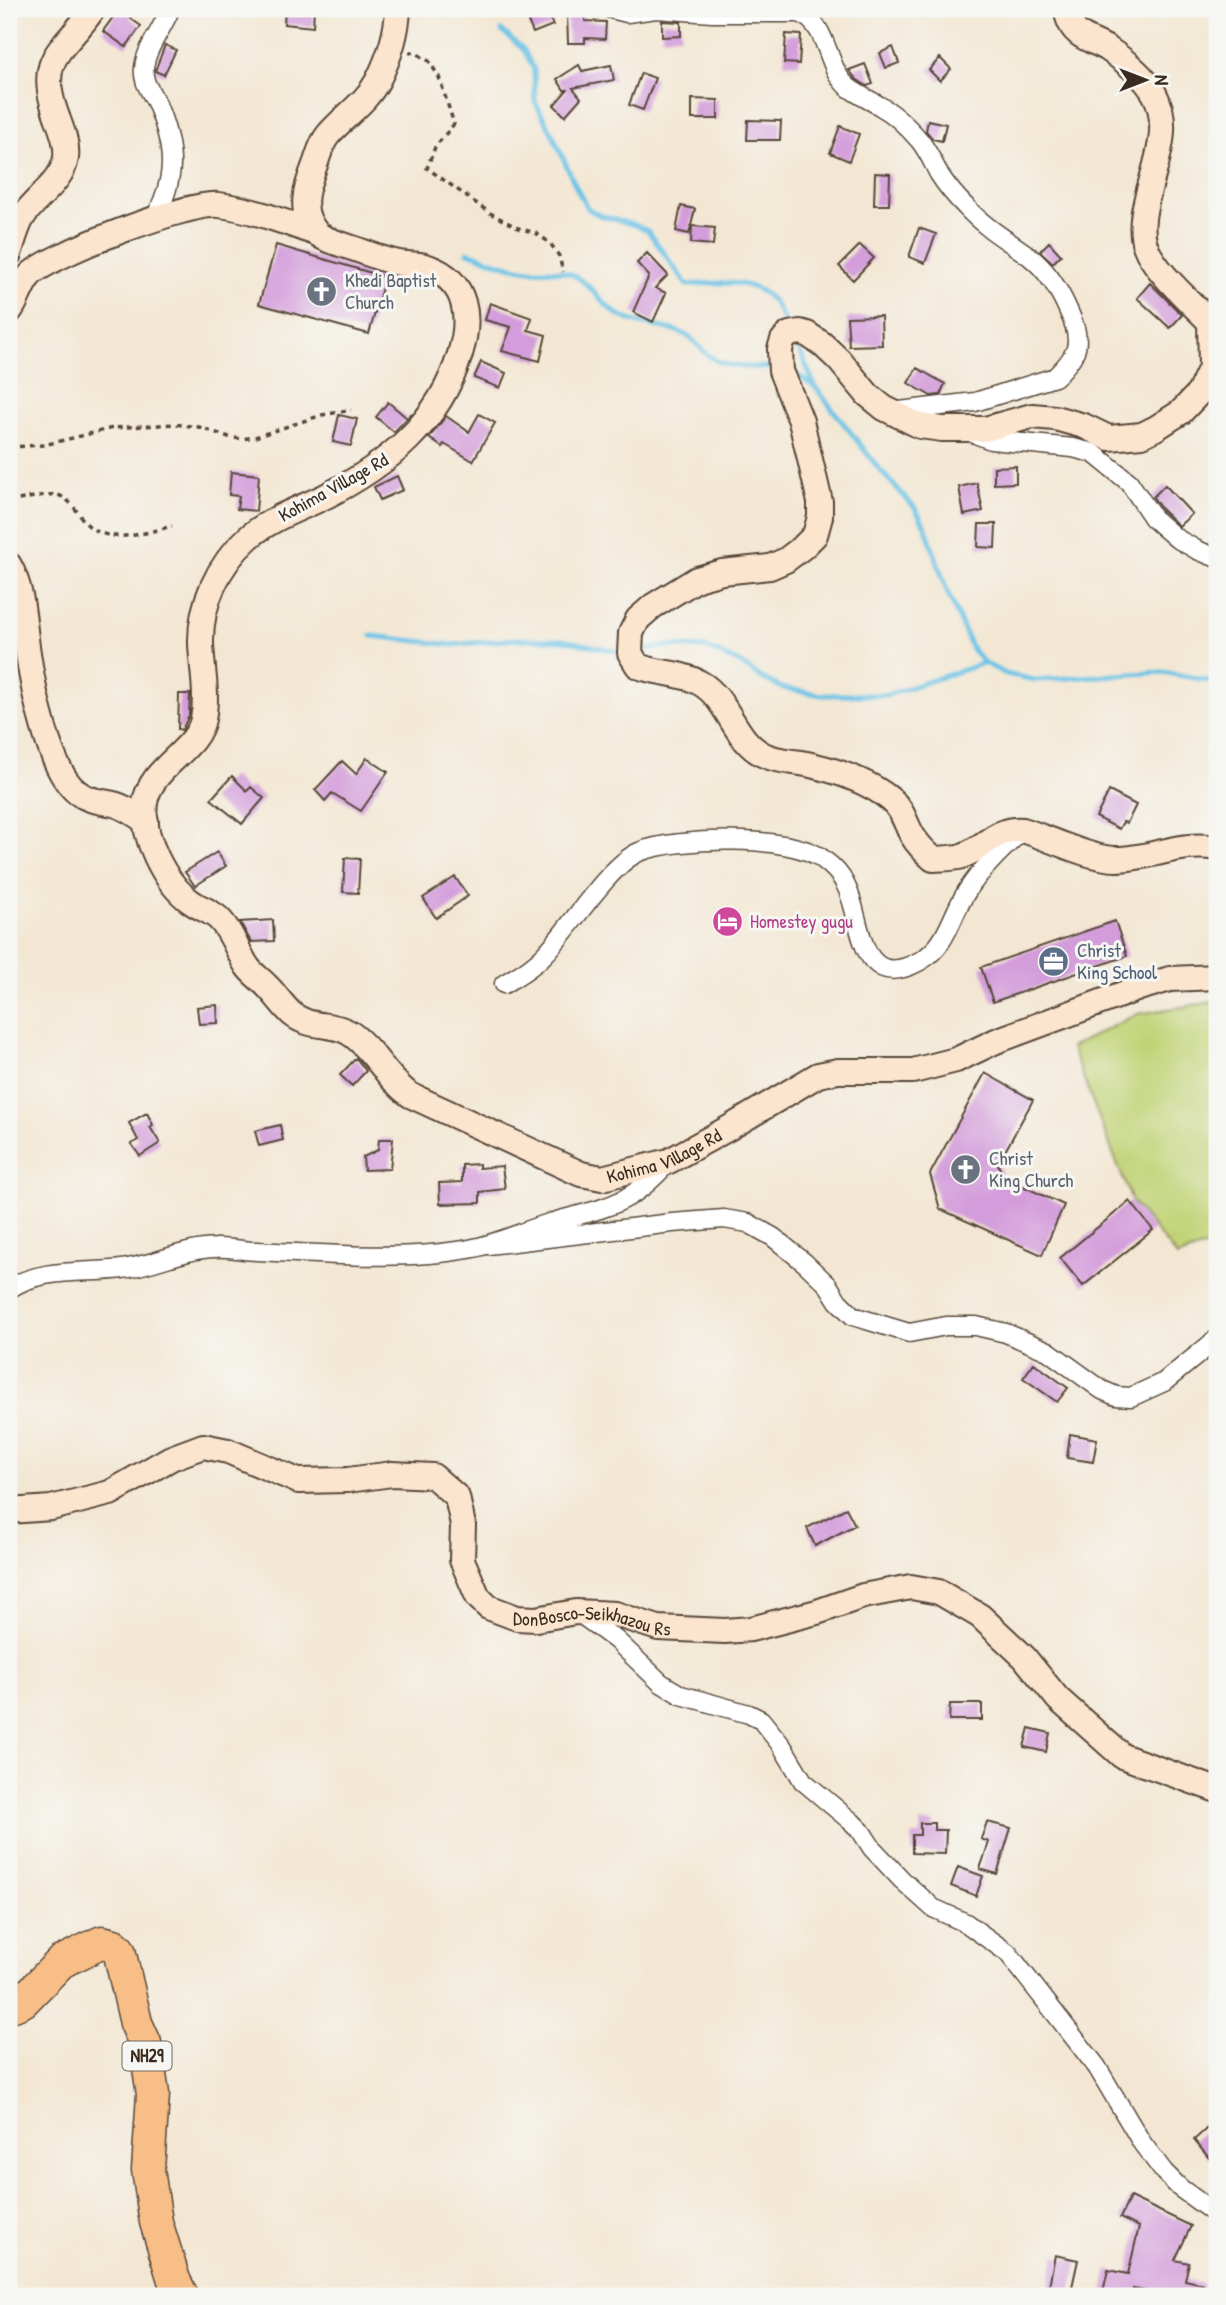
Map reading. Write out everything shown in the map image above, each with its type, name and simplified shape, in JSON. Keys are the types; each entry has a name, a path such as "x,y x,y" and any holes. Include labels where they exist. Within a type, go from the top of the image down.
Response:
{"highway":[{"name":"NH29","path":"9,2007 23,2001 61,1962 102,1942 114,1945 119,1950 136,2023 145,2042 153,2094 148,2170 156,2222 174,2280 182,2296"}],"main road":[{"path":"9,254 22,218 57,178 66,160 66,144 48,91 50,69 57,52 93,9"},
{"path":"316,233 304,208 306,188 325,138 364,100 377,81 397,27 398,9"},
{"path":"1072,9 1068,18 1071,28 1108,49 1137,72 1154,93 1161,113 1159,160 1144,213 1144,243 1152,260 1210,322 1211,367 1199,393 1181,412 1142,435 1109,438 1084,426 1055,418 1031,416 985,429 920,426 891,412 868,395 839,360 807,334 789,334 783,340 781,363 801,421 820,502 820,517 815,535 786,560 770,566 722,572 696,579 684,586 638,619 631,633 629,653 638,666 700,683 713,694 750,745 764,755 813,765 875,788 893,801 921,849 933,859 960,857 984,844 997,833 1009,829 1023,830 1114,859 1138,857 1192,845 1217,848"},
{"name":"Kohima Village Rd","path":"9,312 31,274 60,255 188,208 216,204 250,211 399,263 426,266 445,275 458,291 466,307 466,327 460,356 444,392 424,422 380,466 275,520 248,538 216,579 207,599 202,625 203,720 190,743 167,764 145,800 146,821 158,862 172,883 189,901 218,916 249,970 300,1020 309,1025 344,1029 363,1043 397,1086 410,1095 581,1174 602,1178 668,1161 818,1075 838,1071 913,1071 956,1060 1008,1036 1139,988 1170,979 1217,977"},
{"path":"9,565 15,577 23,610 28,654 41,711 53,758 63,779 78,793 96,802 119,806 146,821"},
{"name":"DonBosco-Seikhazou Rs","path":"9,1511 51,1508 110,1493 171,1458 203,1446 228,1451 298,1481 348,1480 392,1474 433,1476 457,1497 463,1525 462,1560 478,1597 488,1606 517,1618 536,1619 576,1612 615,1614 658,1628 724,1631 751,1629 817,1612 863,1596 911,1587 939,1592 981,1616 1024,1657 1058,1699 1122,1756 1217,1790"}],"street":[{"path":"154,220 170,182 171,152 158,106 145,82 144,69 170,9"},
{"path":"611,9 628,13 676,9 712,13 800,13 810,18 819,30 835,69 846,86 900,121 921,143 941,177 965,207 1030,257 1060,291 1079,334 1079,344 1055,377 975,402 891,412"},
{"path":"964,429 991,440 1073,448 1093,453 1129,482 1153,518 1175,538 1217,558"},
{"path":"504,984 533,966 546,953 606,880 630,856 642,851 690,842 777,844 798,846 810,851 823,859 845,883 857,928 872,959 885,967 908,965 939,947 968,888 1002,848 1023,830"},
{"path":"488,1245 533,1228 614,1205 635,1193 668,1161"},
{"path":"9,1289 56,1273 124,1269 215,1248 358,1255 424,1254 724,1219 748,1223 773,1237 828,1285 838,1301 853,1316 909,1333 946,1326 976,1326 1006,1333 1048,1352 1102,1391 1116,1396 1131,1397 1164,1382 1217,1339"},
{"path":"576,1612 616,1640 662,1683 681,1695 749,1714 761,1720 782,1746 803,1781 852,1822 902,1880 933,1908 966,1923 1008,1953 1097,2067 1142,2143 1164,2172 1180,2188 1217,2215"}],"path":[{"path":"386,57 414,52 429,61 439,77 454,124 435,147 427,168 490,214 518,228 536,233 550,243 559,256 563,272"},
{"path":"9,447 44,444 113,428 174,424 199,427 242,439 322,415 351,410"},
{"path":"9,502 57,495 67,500 91,529 111,536 126,536 172,526"}],"green space":[{"path":"1213,1002 1217,1025 1217,1242 1177,1257 1132,1201 1071,1047 1137,1014"}],"building":[{"path":"119,9 136,9 130,18 141,26 126,47 103,31"},
{"path":"285,9 314,9 313,27 284,24"},
{"path":"546,10 553,25 533,33 527,19"},
{"path":"585,13 585,21 606,22 605,39 585,38 585,43 568,43 567,14"},
{"path":"662,21 681,22 681,36 662,37"},
{"path":"786,34 801,35 799,64 784,63"},
{"path":"165,45 176,50 164,75 155,71"},
{"path":"893,47 899,63 886,68 880,53"},
{"path":"940,58 951,69 940,81 929,70"},
{"path":"865,64 873,84 867,86 849,70"},
{"path":"579,65 582,71 611,65 614,80 573,88 581,98 565,116 554,105 567,90 564,90 557,79"},
{"path":"641,73 655,78 643,110 629,105"},
{"path":"692,99 718,100 718,119 692,119"},
{"path":"748,120 781,121 780,140 747,140"},
{"path":"928,120 946,124 942,141 933,139 926,131"},
{"path":"840,126 859,134 849,161 830,153"},
{"path":"875,173 890,174 889,205 874,205"},
{"path":"681,206 695,209 689,234 676,231"},
{"path":"692,226 715,228 713,245 691,243"},
{"path":"919,228 936,234 925,263 909,257"},
{"path":"1049,242 1061,255 1053,263 1040,251"},
{"name":"Khedi Baptist Church","path":"276,245 385,277 369,334 259,304"},
{"path":"860,245 874,258 853,280 839,266"},
{"path":"647,253 668,275 655,288 666,293 653,322 633,312 649,276 637,263"},
{"path":"1150,283 1182,315 1170,328 1137,298"},
{"path":"490,303 532,318 528,330 546,335 540,361 502,351 511,327 485,320"},
{"path":"881,316 882,345 849,346 847,317"},
{"path":"481,362 506,373 500,388 474,378"},
{"path":"917,368 945,384 940,395 931,396 908,383"},
{"path":"388,402 407,418 412,413 394,432 376,417"},
{"path":"479,414 495,423 473,461 429,438 446,416 469,432"},
{"path":"339,415 357,419 351,446 333,442"},
{"path":"1016,466 1016,483 994,484 994,467"},
{"path":"231,472 259,475 256,511 237,509 239,496 229,495"},
{"path":"397,476 403,490 380,500 374,487"},
{"path":"977,483 983,511 964,515 959,487"},
{"path":"1165,485 1192,514 1179,526 1153,497"},
{"path":"979,524 996,524 995,548 978,547"},
{"path":"179,694 190,694 189,715 182,730 178,729"},
{"path":"367,758 388,772 361,811 332,793 325,801 315,790 342,761 356,774"},
{"path":"232,776 247,791 251,787 264,798 242,824 211,799"},
{"path":"1109,791 1136,805 1127,823 1123,822 1119,829 1096,817"},
{"path":"217,852 226,866 195,886 185,872"},
{"path":"345,858 360,859 358,893 343,892"},
{"path":"455,877 468,896 436,918 423,898"},
{"path":"273,920 274,941 251,942 240,922"},
{"name":"Christ King School","path":"1115,921 1127,956 993,1002 981,967"},
{"path":"217,1005 218,1023 199,1024 197,1007"},
{"path":"356,1058 366,1071 352,1086 340,1075"},
{"name":"Christ King Church","path":"985,1073 1033,1100 998,1164 1003,1177 1064,1205 1042,1255 940,1209 930,1174"},
{"path":"147,1113 153,1125 150,1127 160,1143 140,1156 131,1144 138,1140 129,1123"},
{"path":"280,1125 283,1140 259,1146 255,1131"},
{"path":"379,1139 393,1139 390,1169 364,1170 363,1157 378,1150"},
{"path":"479,1164 479,1168 502,1166 505,1189 480,1192 480,1203 440,1204 439,1183 462,1182 462,1165"},
{"path":"1130,1201 1153,1230 1083,1286 1060,1258"},
{"path":"1034,1363 1068,1388 1057,1402 1023,1378"},
{"path":"1070,1434 1097,1439 1093,1462 1067,1458"},
{"path":"846,1508 855,1525 815,1546 807,1528"},
{"path":"950,1704 982,1704 982,1720 949,1720"},
{"path":"1029,1728 1050,1733 1046,1752 1024,1747"},
{"path":"987,1822 1011,1828 997,1874 980,1869 989,1842 981,1839"},
{"path":"920,1823 934,1823 934,1830 946,1830 945,1854 912,1853 912,1835 920,1835"},
{"path":"958,1867 983,1876 976,1896 951,1886"},
{"path":"1217,2119 1217,2151 1209,2158 1194,2140"},
{"path":"1130,2197 1191,2226 1175,2260 1189,2263 1185,2280 1203,2284 1200,2296 1161,2296 1133,2289 1132,2296 1102,2296 1108,2270 1128,2274 1139,2227 1120,2218"},
{"path":"1055,2255 1078,2260 1070,2296 1047,2296"}],"waterway":[{"path":"502,31 524,50 534,70 535,102 587,208 599,215 648,231 687,285 732,283 754,288 772,300 786,324"},
{"path":"468,252 514,267 568,273 588,286 617,314 684,334 719,362 735,366 776,368"},
{"path":"796,343 816,388 880,470 915,508 926,528 947,591 972,649 984,663 1006,674 1035,680 1163,672 1217,682"},
{"path":"789,369 815,387"},
{"path":"372,636 452,645 517,639 563,640 622,652"},
{"path":"639,651 668,646 707,648 740,663 782,688 822,695 887,695 984,663"}],"place":[{"name":"Khedi Baptist Church","path":"322,291"},
{"name":"Homestey gugu","path":"727,921"},
{"name":"Christ King School","path":"1054,961"},
{"name":"Christ King Church","path":"966,1169"}]}
